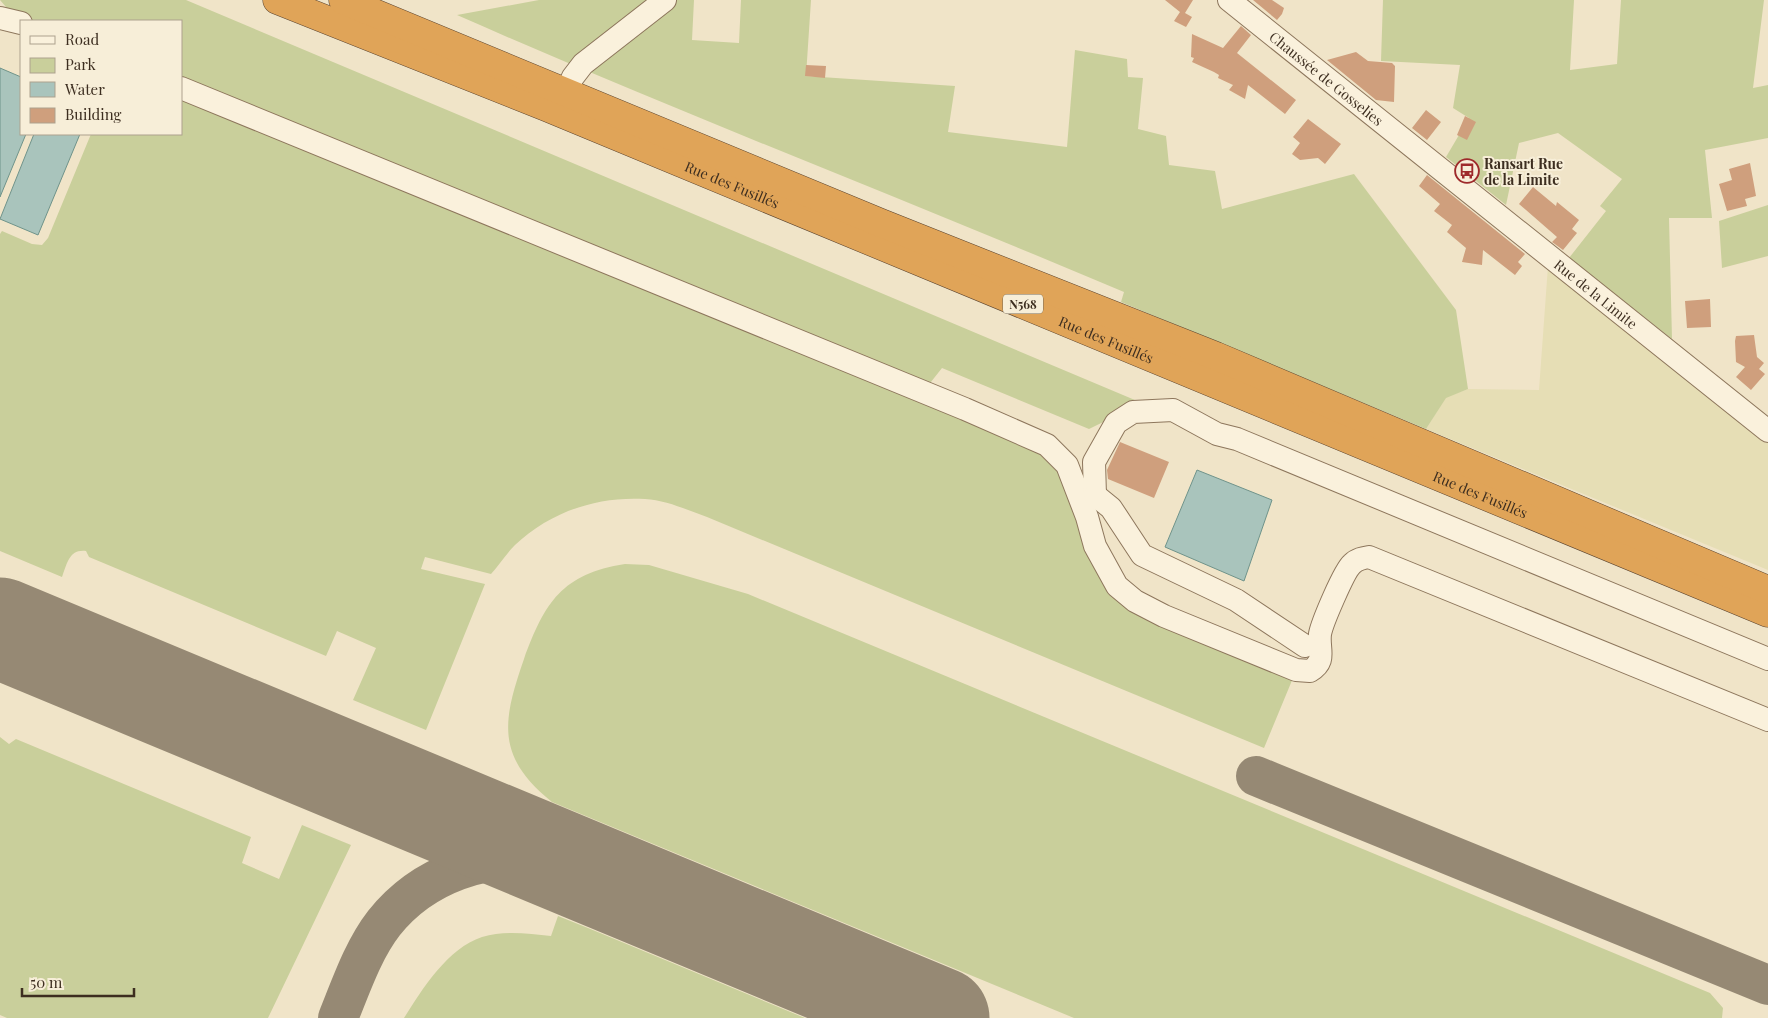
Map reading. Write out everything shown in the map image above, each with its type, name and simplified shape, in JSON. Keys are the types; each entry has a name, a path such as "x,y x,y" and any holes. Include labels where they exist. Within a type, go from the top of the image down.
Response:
{"highway":[{"name":"Rue des Fusillés","path":"277,0 564,114 1768,613"},
{"name":"Rue des Fusillés","path":"344,0 881,223 1216,356 1768,590"}],"street":[{"path":"566,92 573,77 584,64 665,0"},
{"name":"Chaussée de Gosselies","path":"1229,0 1425,157"},
{"path":"0,18 20,22"},
{"path":"182,88 965,408 1047,445 1067,465 1088,498 1111,508 1142,555 1236,600 1305,646"},
{"name":"Rue de la Limite","path":"1425,157 1768,431"},
{"path":"1768,659 1377,496 1237,439 1217,434 1173,410 1133,412 1116,423 1094,462 1088,498 1095,546 1117,586 1135,601 1164,616 1296,670 1310,671 1320,663 1322,652 1321,632 1343,576 1352,564 1360,559 1370,557 1768,720"}],"shaded area":[{"path":"1548,266 1768,441 1768,570 1426,429 1446,397 1468,389 1539,390"}],"green space":[{"path":"0,0 186,0 1142,403 1089,429 942,368 923,392 182,88 182,20 18,21"},
{"path":"539,0 694,0 692,40 739,43 741,0 811,0 806,76 955,86 948,132 1067,147 1075,50 1127,59 1128,77 1143,78 1138,129 1166,136 1169,165 1215,171 1222,209 1354,174 1456,310 1468,389 1446,398 1426,429 1121,302 1124,292 623,86 457,15"},
{"path":"1383,0 1574,0 1570,70 1617,64 1621,0 1764,0 1753,88 1768,85 1768,138 1705,150 1712,218 1669,218 1672,339 1569,258 1606,211 1600,206 1622,179 1558,133 1519,143 1506,205 1446,157 1469,118 1453,108 1460,65 1381,61"},
{"path":"182,96 1032,445 1057,467 1095,566 1293,678 1264,748 707,517 661,501 645,499 609,500 575,509 543,523 515,545 491,574 425,557 421,569 485,584 426,730 353,700 376,648 337,631 326,656 89,557 86,551 76,552 72,555 62,577 0,551 0,234 2,231 32,244 42,245 48,238 91,135 182,135"},
{"path":"1768,205 1768,256 1722,268 1719,221"},
{"path":"625,564 649,565 748,594 1710,993 1723,1008 1722,1018 1074,1018 552,802 534,786 521,770 513,754 508,720 517,681 540,622 559,594 571,583 586,575"},
{"path":"0,737 9,744 16,739 251,837 242,863 279,879 302,825 351,845 268,1018 7,1018 0,1015"},
{"path":"558,916 805,1018 404,1018 437,971 458,950 470,942 482,937 499,934 517,933 551,936"}],"water":[{"path":"0,68 20,77 20,135 26,135 0,197"},
{"path":"34,135 80,135 38,235 0,219"},
{"path":"1197,470 1272,500 1244,581 1165,547"}],"building":[{"path":"1165,0 1193,0 1185,13 1192,17 1186,27 1174,21 1180,12"},
{"path":"1253,0 1272,0 1284,8 1282,14 1277,20"},
{"path":"1241,26 1251,35 1237,53 1296,100 1285,114 1248,85 1245,99 1229,90 1233,85 1218,78 1219,75 1192,62 1194,58 1191,57 1192,34 1223,48"},
{"path":"1356,52 1368,61 1392,63 1395,66 1394,102 1376,100 1327,60"},
{"path":"806,65 826,66 825,78 805,76"},
{"path":"1426,110 1441,122 1427,140 1412,128"},
{"path":"1465,116 1476,122 1467,140 1457,135"},
{"path":"1308,119 1341,144 1325,164 1318,158 1300,160 1292,154 1300,143 1293,137"},
{"path":"1750,163 1756,196 1745,199 1747,206 1727,211 1719,184 1732,180 1729,169"},
{"path":"1427,175 1525,254 1518,262 1522,266 1515,275 1483,250 1482,265 1462,262 1466,248 1447,232 1452,225 1434,211 1440,204 1419,186"},
{"path":"1533,187 1556,206 1557,202 1579,220 1572,229 1577,233 1563,250 1552,242 1557,237 1519,204"},
{"path":"1710,299 1711,327 1687,328 1685,301"},
{"path":"1754,335 1757,357 1764,363 1759,369 1765,374 1751,390 1736,377 1745,367 1736,362 1735,341 1736,336"},
{"path":"1120,442 1169,462 1154,498 1108,479 1107,470"}],"taxiway":[{"path":"1256,776 1768,985"},
{"path":"338,1018 364,956 384,923 417,891 437,879 479,864 524,859 555,863 609,881"}],"runway":[{"path":"0,628 939,1018"}],"place":[{"name":"Ransart Rue de la Limite","path":"1467,171"}]}
